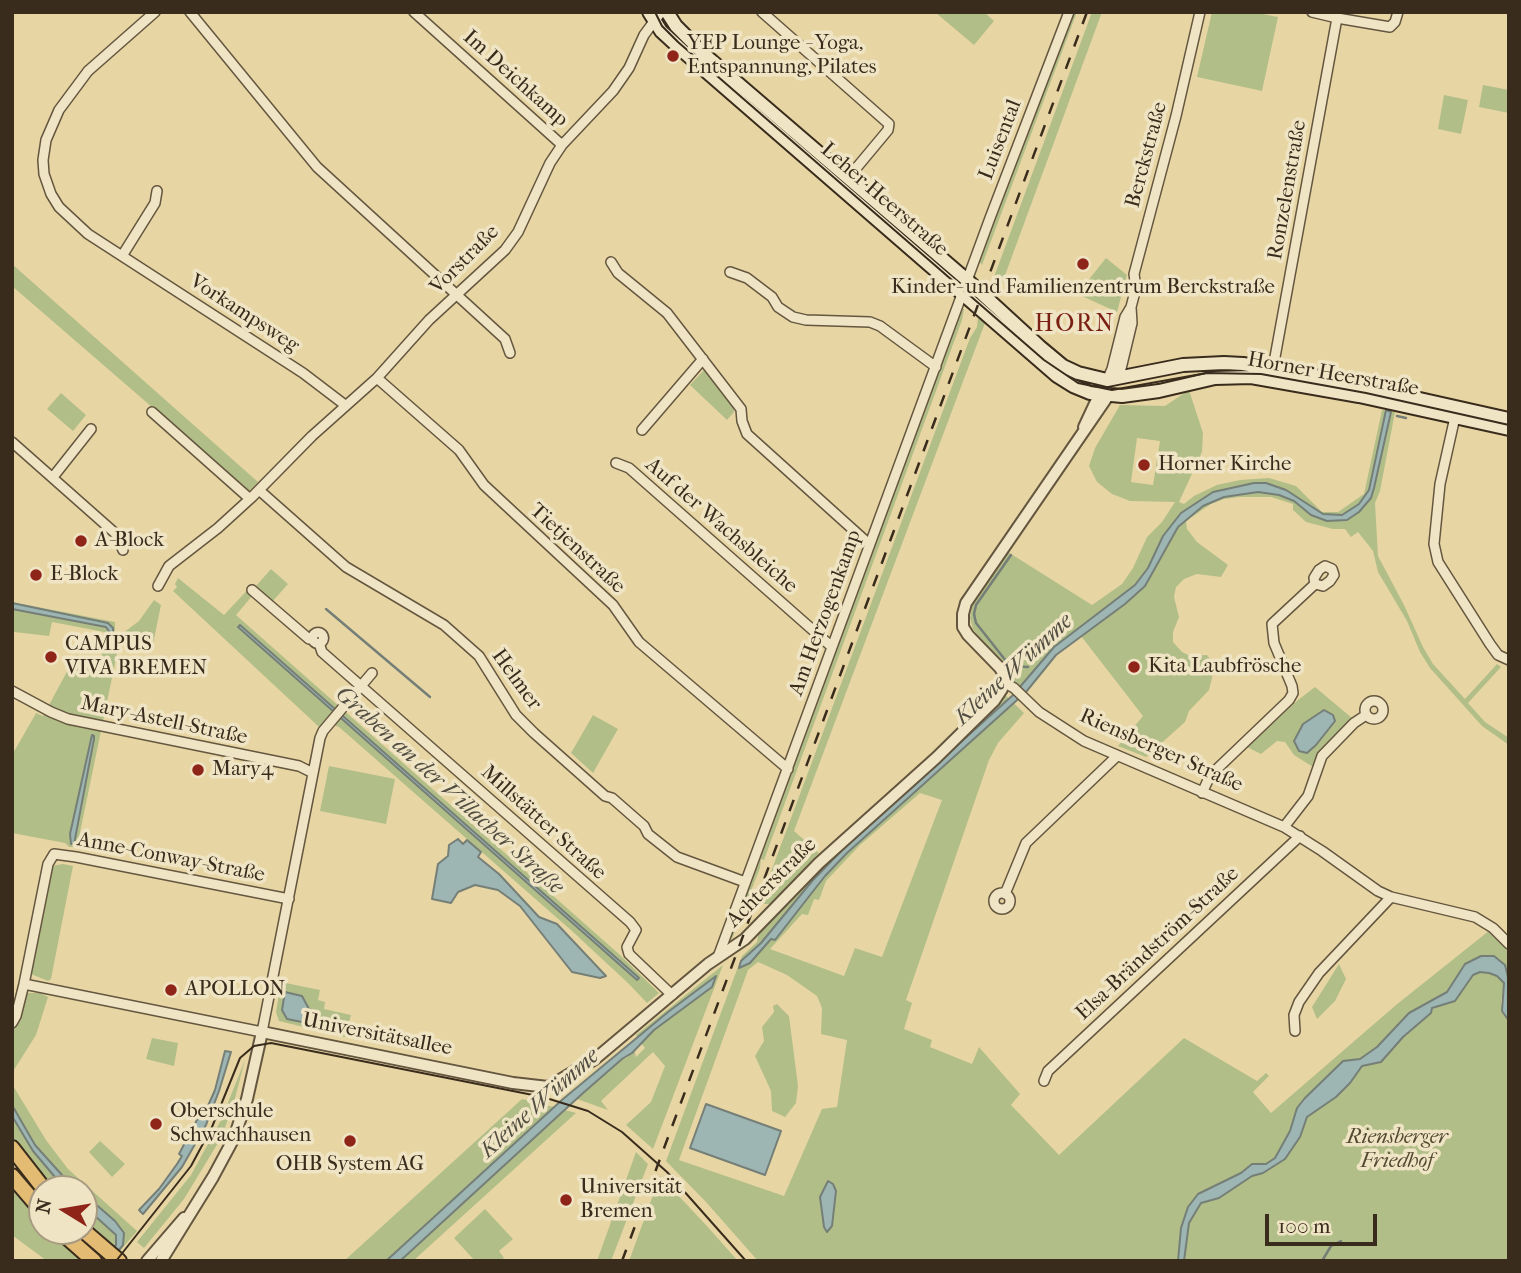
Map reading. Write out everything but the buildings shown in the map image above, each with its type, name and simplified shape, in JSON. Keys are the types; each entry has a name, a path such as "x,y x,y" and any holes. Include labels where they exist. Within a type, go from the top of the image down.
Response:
{"main road":[{"name":"Leher Heerstraße","path":"667,12 676,26 705,55 1063,366 1088,377 1113,378"},
{"name":"Leher Heerstraße","path":"654,16 686,54 1057,376 1073,386 1103,396"},
{"name":"Horner Heerstraße","path":"1113,378 1205,363 1273,368 1509,419"},
{"name":"Horner Heerstraße","path":"1103,396 1149,393 1215,378 1251,377 1359,396 1509,429"},
{"path":"1103,396 1113,378"},
{"path":"12,1148 33,1175"},
{"path":"12,1176 28,1195"},
{"path":"98,1243 114,1256"},
{"path":"76,1245 94,1261"}],"street":[{"name":"Vorkampsweg","path":"155,12 97,62 74,87 53,122 46,141 43,160 46,183 59,207 88,234 303,373 345,405"},
{"path":"190,12 317,167 505,339 510,353"},
{"name":"Im Deichkamp","path":"414,12 562,145"},
{"path":"762,12 889,124 888,130 848,178"},
{"name":"Luisental","path":"967,280 1069,12"},
{"name":"Berckstraße","path":"1113,378 1132,323 1131,307 1136,288 1134,274 1176,116 1200,12"},
{"path":"1312,12 1390,27 1398,12"},
{"name":"Vorstraße","path":"158,586 169,566 250,499 345,405 377,378 429,320 505,250 518,232 550,163 562,145 613,91 629,68 654,16"},
{"name":"Ronzelenstraße","path":"1273,368 1337,18"},
{"path":"122,256 155,203 157,191"},
{"path":"611,262 618,273 667,313 741,409 741,421 747,434 869,544"},
{"path":"730,272 747,278 793,317 806,320 870,322 880,326 936,367"},
{"name":"Am Herzogenkamp","path":"718,957 967,280"},
{"path":"642,430 703,359"},
{"name":"Tietjenstraße","path":"377,378 458,450 484,485 613,605 639,642 788,769"},
{"name":"Riensberger Straße","path":"1103,396 1064,460 966,603 962,614 963,627 968,635 1000,668 1010,686 1065,730 1117,756 1284,827 1391,897 1475,917 1493,928 1509,944"},
{"path":"152,412 250,499"},
{"path":"1455,417 1440,484 1434,544 1438,562 1490,644 1499,655 1509,660"},
{"path":"53,477 91,429"},
{"path":"12,442 116,534 123,550"},
{"name":"Auf der Wachsbleiche","path":"616,463 629,468 832,647"},
{"name":"Helmer","path":"259,490 346,567 444,625 478,656 510,707 534,733 605,796 612,798 644,826 648,834 686,861 746,882"},
{"path":"1202,793 1219,767 1289,700 1293,693 1274,643 1272,624 1315,584"},
{"path":"252,590 309,639 316,641 322,652 361,687"},
{"path":"161,1261 233,1138 247,1099 323,731 372,673"},
{"name":"Achterstraße","path":"548,1087 595,1059 718,957 746,939 818,863 936,758 1010,686"},
{"name":"Millstätter Straße","path":"361,687 630,922 636,930 627,947 629,954 672,995"},
{"name":"Mary-Astell-Straße","path":"12,691 68,719 299,766 313,773"},
{"path":"1284,827 1308,796 1322,756 1354,723 1366,715"},
{"path":"1005,894 1027,843 1117,756"},
{"name":"Elsa-Brändström-Straße","path":"1044,1081 1048,1070 1300,836"},
{"name":"Anne-Conway-Straße","path":"12,1023 24,984 48,864 54,854 289,899"},
{"path":"1295,1031 1294,1015 1299,1002 1319,973 1391,897"},
{"path":"24,984 262,1032"},
{"name":"Universitätsallee","path":"262,1032 513,1083 548,1087"},
{"path":"147,1261 194,1208"}],"green space":[{"path":"984,12 994,21 974,45 936,13"},
{"path":"1072,12 1077,12 982,265 979,261"},
{"path":"1092,12 1102,12 997,297 991,292 996,287 994,277"},
{"path":"1212,12 1252,12 1278,17 1262,91 1197,77"},
{"path":"1483,85 1509,90 1509,113 1479,107"},
{"path":"1444,95 1468,100 1461,134 1438,129"},
{"path":"1106,258 1127,275 1117,312 1079,292"},
{"path":"12,264 258,482 249,491 12,286"},
{"path":"962,309 962,320 764,860 761,859 760,868 732,939 726,941 958,314"},
{"path":"978,317 985,323 794,831 819,853 770,904 759,904 970,338 977,327"},
{"path":"704,370 734,408 727,420 690,385"},
{"path":"1189,390 1203,433 1202,452 1179,502 1184,504 1217,485 1269,478 1296,486 1322,512 1338,512 1364,494 1382,410 1395,412 1380,491 1375,503 1378,556 1433,664 1465,699 1497,664 1501,667 1468,703 1485,722 1509,738 1509,745 1482,726 1430,668 1407,621 1378,572 1373,551 1358,532 1351,537 1345,529 1333,529 1306,522 1293,510 1293,504 1271,497 1224,499 1211,504 1186,521 1187,529 1197,542 1228,565 1221,577 1197,574 1184,579 1176,587 1174,597 1179,617 1173,632 1173,642 1190,656 1207,655 1215,666 1209,690 1189,711 1185,722 1146,757 1118,746 1143,716 1081,636 1056,655 1026,692 1016,685 973,629 970,618 973,602 1008,552 1092,605 1122,584 1133,568 1147,537 1162,522 1175,502 1130,501 1112,494 1097,482 1089,466 1095,448 1120,405 1165,406","holes":["1137,438 1160,441 1153,485 1131,482"]},
{"path":"61,393 86,415 73,431 47,409"},
{"path":"271,569 288,584 273,601 258,589 236,615 620,955 659,993 647,1003 572,931 339,727 326,722 321,727 318,726 173,591 177,587 175,584 178,578 224,615"},
{"path":"154,600 161,605 152,649 119,644 77,847 12,833 12,755 36,713 43,716 76,655 97,659 102,655 104,632 52,622 49,636 14,632 12,602 115,622 115,639 139,621"},
{"path":"1315,687 1352,718 1323,748 1313,767 1294,755 1285,742 1277,741 1261,754 1247,747 1298,700"},
{"name":"Riensberger Friedhof","path":"1005,695 1024,713 998,743 989,760 906,1000 912,1003 904,1029 932,1040 930,1047 972,1064 979,1047 1020,1094 1011,1105 1059,1155 1184,1038 1257,1081 1266,1073 1269,1076 1253,1092 1271,1113 1396,1005 1490,930 1509,952 1509,981 1505,965 1495,957 1504,983 1501,1003 1509,1021 1509,1261 758,1261 666,1161 742,956 757,942 759,931 823,866 994,710","holes":["920,793 942,800 882,957 855,948 844,976 770,949 802,914 808,915 814,899 819,900 826,881 860,845","758,962 787,975 817,996 822,1008 821,1034 847,1040 837,1107 822,1109 784,1196 679,1160 748,970"]},
{"path":"593,715 618,729 593,773 571,753"},
{"path":"329,766 395,779 386,824 320,811"},
{"path":"52,866 73,866 51,979 48,981 31,974"},
{"path":"1339,964 1346,979 1335,1001 1317,1019 1312,1007"},
{"path":"723,965 653,1149 626,1125 651,1102 665,1066 653,1052 601,1101 608,1110 577,1099 622,1059 627,1058 634,1049 636,1057 645,1048 641,1043 654,1030 712,987 715,977 638,1038 636,1035"},
{"path":"281,982 320,990 318,1000 325,1002 324,1009 351,1015 345,1037 279,1021 276,1012"},
{"path":"27,993 40,993 48,997 36,1035 12,1073 12,1033 21,1016"},
{"path":"777,1004 789,1016 798,1086 796,1103 785,1117 772,1111 771,1091 755,1056 764,1041 762,1027 774,1012 773,1006"},
{"path":"152,1038 178,1043 174,1066 146,1059"},
{"path":"245,1060 221,1138 184,1199 144,1248 137,1242 191,1175 221,1120"},
{"path":"12,1084 46,1140 75,1175 39,1175 12,1138"},
{"path":"522,1099 556,1107 386,1261 344,1261"},
{"path":"565,1110 576,1113 413,1261 400,1261"},
{"path":"100,1141 125,1164 112,1177 89,1152"},
{"path":"636,1152 648,1164 611,1261 597,1261"},
{"path":"660,1176 706,1225 738,1261 629,1261"},
{"path":"12,1187 28,1206 28,1245 65,1245 82,1261 47,1261 12,1235"},
{"path":"98,1196 137,1231 119,1252 98,1235"},
{"path":"485,1209 513,1239 499,1251 504,1258 501,1261 475,1261 454,1238"}],"water":[{"path":"1386,410 1391,412 1374,488 1371,498 1359,512 1347,520 1327,521 1311,515 1294,501 1279,495 1258,492 1224,497 1203,506 1178,527 1145,586 1056,655 1026,692 847,853 825,876 775,940 771,939 750,963 739,968 741,961 761,943 813,880 849,843 1013,695 1054,647 1135,585 1148,568 1163,536 1181,513 1213,492 1266,483 1286,490 1323,514 1342,515 1359,504 1369,490"},
{"path":"12,603 108,623 113,628 113,641 109,645 110,633 106,627 12,609"},
{"path":"240,625 639,978 637,980 238,627"},
{"path":"1324,710 1333,715 1335,721 1307,753 1299,751 1294,741 1303,724"},
{"path":"92,735 94,739 75,839 74,844 71,844 70,834"},
{"path":"458,839 463,844 467,840 481,852 478,857 499,874 539,917 557,924 606,976 600,978 572,972 520,906 498,890 475,885 458,892 451,903 432,899 438,864 448,856 449,845"},
{"path":"1481,956 1494,956 1505,965 1509,981 1509,1021 1502,1011 1504,983 1489,973 1480,972 1473,975 1455,1001 1432,1008 1431,1013 1403,1037 1381,1062 1362,1066 1336,1097 1307,1117 1300,1137 1285,1159 1263,1173 1252,1176 1219,1198 1201,1203 1189,1223 1184,1261 1178,1261 1181,1228 1188,1207 1198,1194 1241,1173 1252,1164 1266,1164 1275,1158 1290,1131 1297,1108 1305,1098 1343,1061 1360,1059 1377,1047 1409,1013 1447,992 1465,964"},
{"path":"716,976 712,987 654,1030 632,1053 582,1094 400,1261 386,1261 563,1099"},
{"path":"285,992 302,996 309,1009 319,1014 317,1025 287,1019 282,1010"},
{"path":"225,1051 231,1052 206,1125 182,1167 143,1214 139,1210 177,1164 182,1156 179,1154 199,1116 203,1117 215,1090"},
{"path":"706,1104 781,1131 765,1175 690,1148"},
{"path":"12,1105 35,1145 62,1175 53,1175 33,1151 12,1116"},
{"path":"828,1181 836,1191 832,1226 827,1232 820,1197"},
{"path":"98,1206 124,1233 123,1245 110,1261 102,1261 116,1245 116,1235 98,1219"}],"waterway":[{"path":"1397,416 1406,418"},
{"name":"Kleine Wümme","path":"1011,555 976,605 974,614 976,623 1010,666 1028,667"},
{"path":"326,609 430,697"},
{"path":"1322,1261 1331,1246 1341,1241"}],"tram line":[{"path":"655,12 662,26 678,42 1044,360 1078,383 1112,390 1207,373 1261,374 1366,393 1509,425"},
{"path":"116,1261 191,1166 212,1127 240,1058 254,1046 271,1043 543,1097 588,1111 622,1132 667,1172 746,1261"}],"railway":[{"path":"622,1261 1087,12"}],"place":[{"name":"YEP Lounge - Yoga, Entspannung, Pilates","path":"673,56"},
{"name":"Kinder- und Familienzentrum Berckstraße","path":"1083,264"},
{"name":"Horner Kirche","path":"1144,465"},
{"name":"A-Block","path":"81,541"},
{"name":"E-Block","path":"36,575"},
{"name":"CAMPUS VIVA BREMEN","path":"51,657"},
{"name":"Kita Laubfrösche","path":"1134,667"},
{"name":"Mary4","path":"198,770"},
{"name":"APOLLON","path":"171,990"},
{"name":"Oberschule Schwachhausen","path":"156,1124"},
{"name":"OHB System AG","path":"350,1141"},
{"name":"Universität Bremen","path":"566,1200"}],"district":[{"name":"HORN","path":"1075,325"}],"water label":[{"name":"Graben an der Villacher Straße","path":"449,791"}]}
